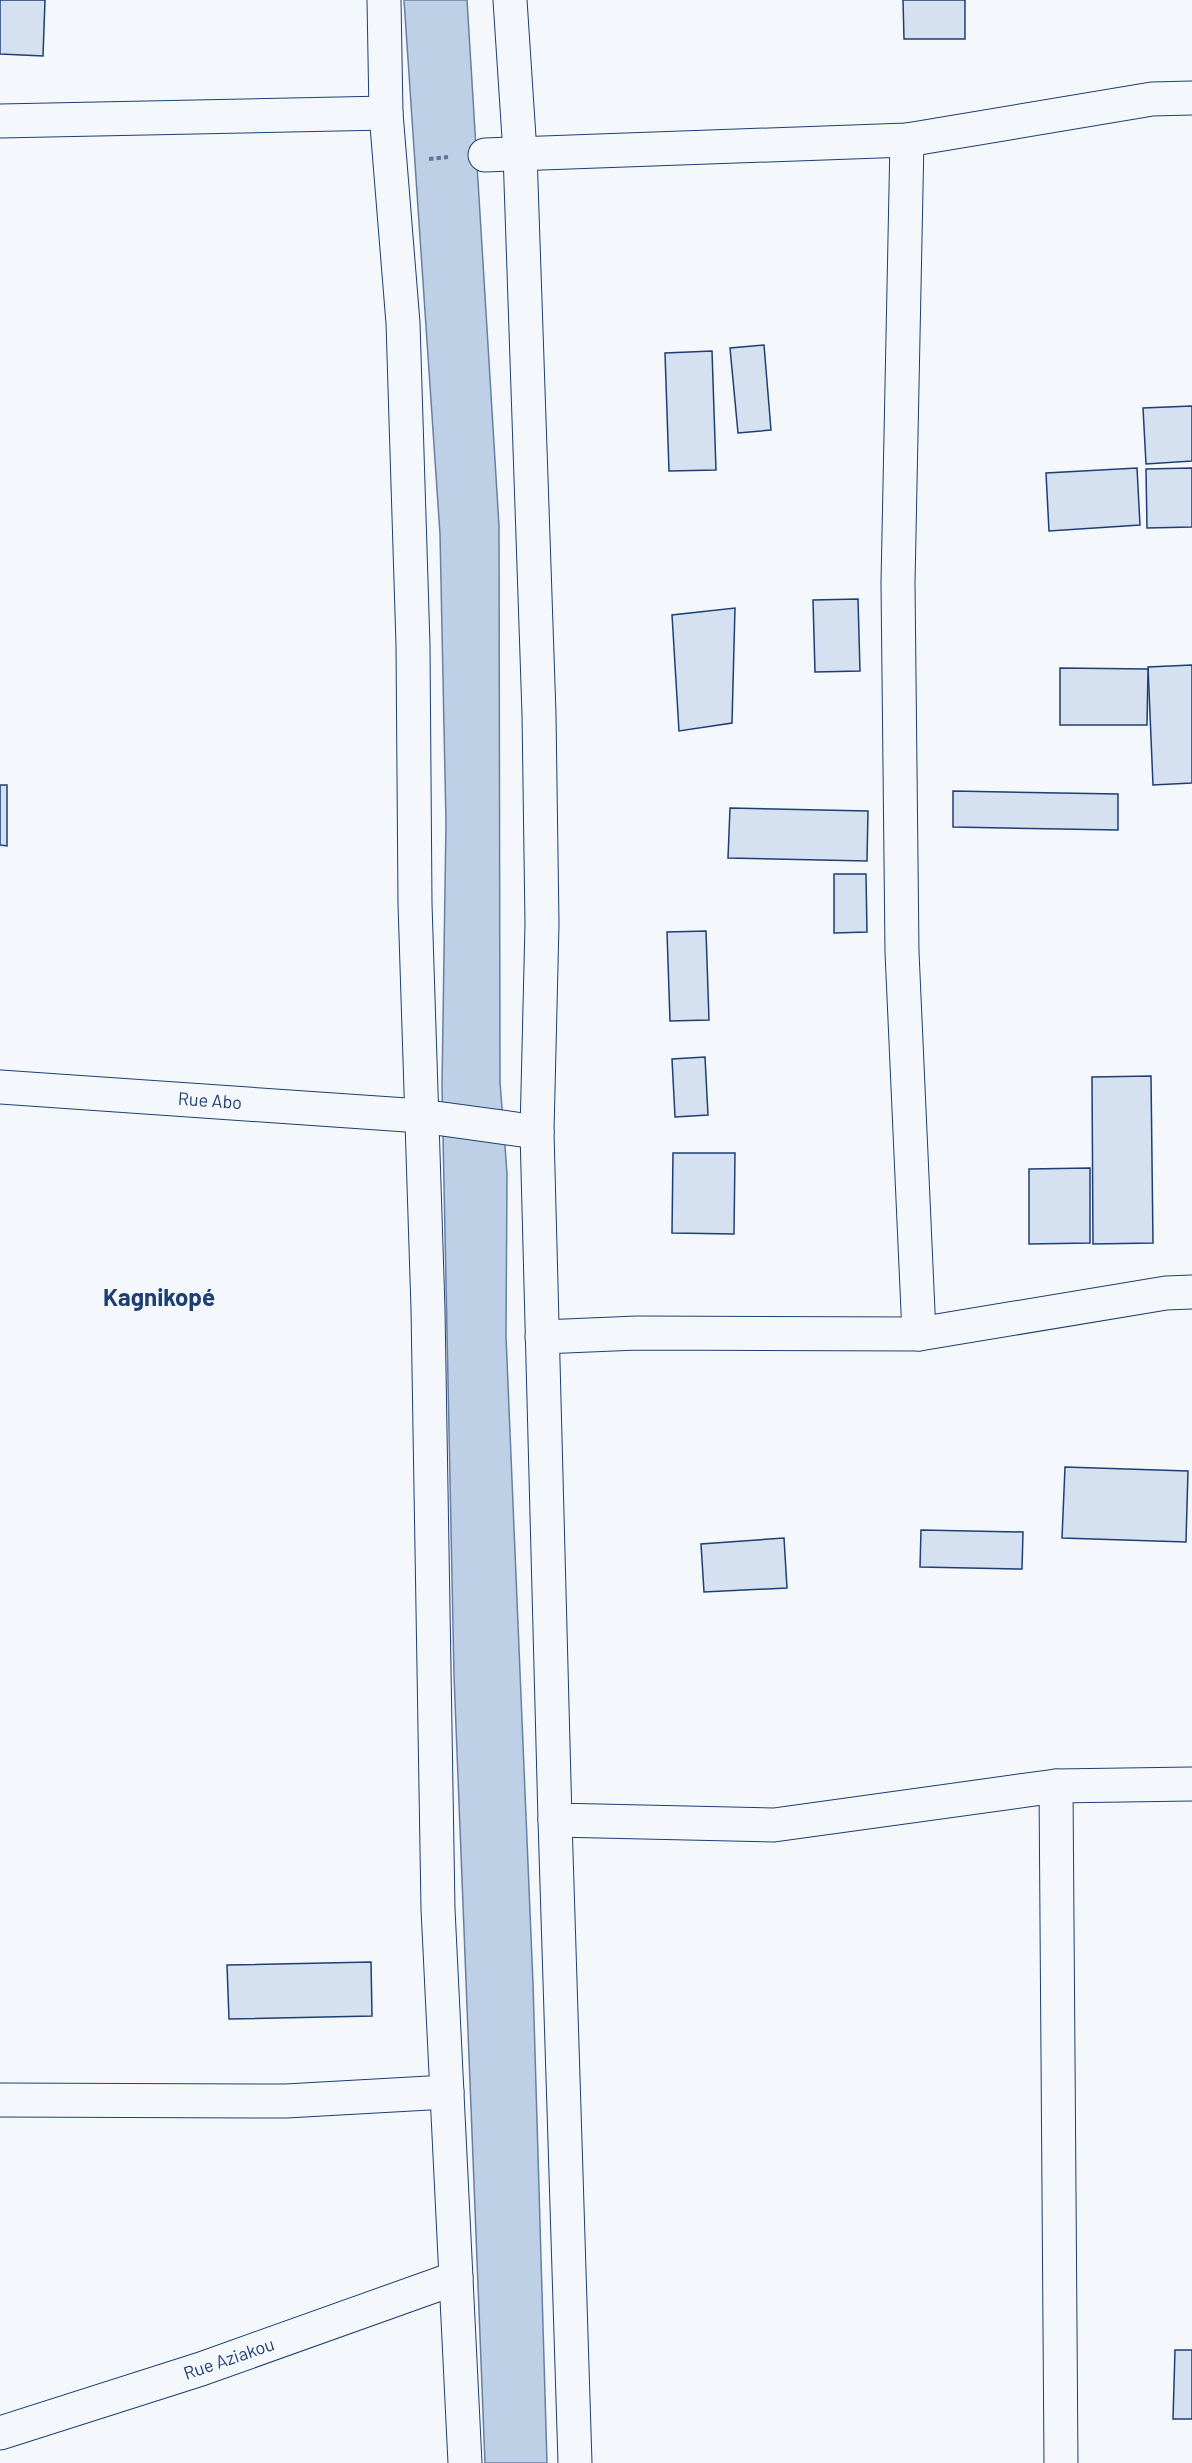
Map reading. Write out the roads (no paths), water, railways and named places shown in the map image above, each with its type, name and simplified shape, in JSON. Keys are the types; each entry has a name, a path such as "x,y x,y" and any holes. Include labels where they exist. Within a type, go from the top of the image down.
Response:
{"street":[{"path":"384,0 386,113 400,160 413,645 415,904 428,1309 438,1909 465,2463"},
{"path":"510,0 520,153 539,714 542,924 537,1132 555,1820 576,2463"},
{"path":"485,155 907,141 1152,99 1192,98"},
{"path":"0,121 386,113"},
{"path":"907,141 898,583 902,952 919,1334"},
{"name":"Rue Abo","path":"0,1087 421,1116 537,1132"},
{"path":"542,1337 637,1333 919,1334 1166,1293 1192,1292"},
{"path":"555,1820 774,1824 1056,1786 1192,1784"},
{"path":"1056,1786 1061,2463"},
{"path":"0,2100 286,2101 447,2092"},
{"name":"Rue Aziakou","path":"0,2433 201,2369 456,2278"}],"water":[{"path":"404,0 467,0 499,526 500,1082 507,1173 506,1336 533,1984 547,2463 485,2463 454,1676 442,1086 446,823 440,534"}],"district":[{"name":"Kagnikopé","path":"159,1298"}]}
